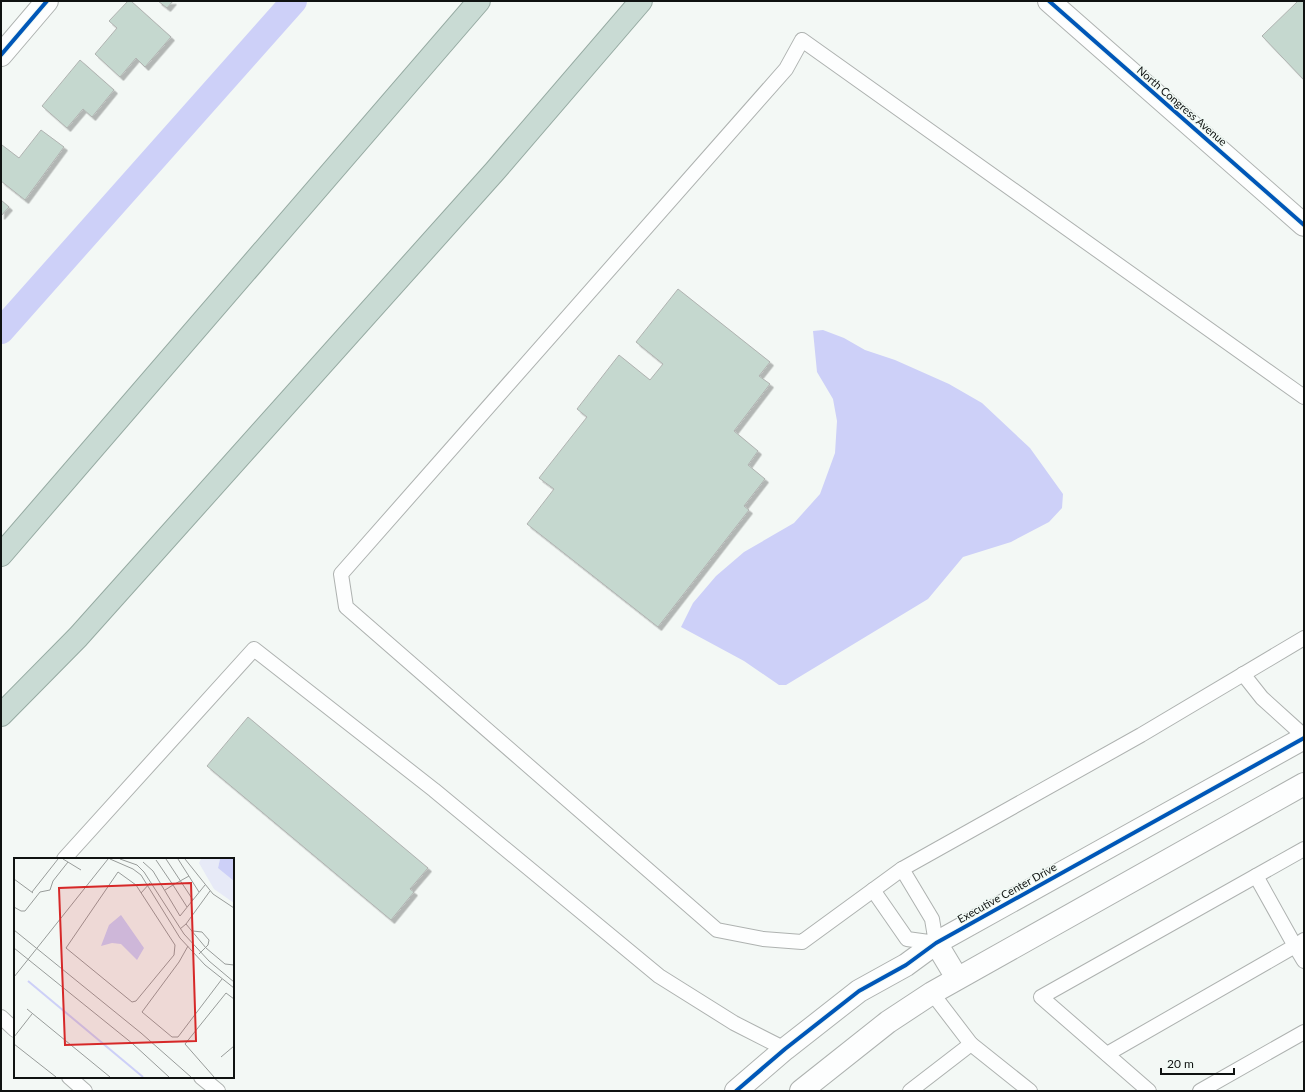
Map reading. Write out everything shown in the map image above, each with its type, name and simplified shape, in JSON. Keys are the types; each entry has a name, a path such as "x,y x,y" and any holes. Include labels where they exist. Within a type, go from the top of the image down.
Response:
{"highway":[{"path":"1,555 479,1"},
{"path":"1,715 84,631 495,171 641,1"}],"street":[{"path":"1,55 47,1"},
{"name":"North Congress Avenue","path":"1049,1 1304,225"},
{"name":"Executive Center Drive","path":"736,1091 785,1049 859,991 906,965 936,943 1304,737"},
{"path":"801,1091 888,1022 932,993 1304,784"},
{"path":"936,943 957,978"}],"lane":[{"path":"1304,398 802,40 786,69 341,574 346,607 717,930 763,939 802,942 902,869 1141,735 1304,638"},
{"path":"65,858 254,648 434,790 659,976 734,1023 785,1049"},
{"path":"1243,674 1262,698 1304,737"},
{"path":"1150,1091 1041,997 1304,849"},
{"path":"873,890 906,938 936,943 932,919 902,869"},
{"path":"1256,876 1300,943 1304,961"},
{"path":"1107,1054 1300,943"},
{"path":"932,993 971,1044 1030,1091"},
{"path":"1,1017 14,1029"},
{"path":"1200,1091 1304,1032"},
{"path":"910,1091 971,1044"},
{"path":"70,1078 85,1091"},
{"path":"202,1078 218,1091"}],"water":[{"path":"823,330 844,338 865,350 895,360 949,384 982,403 1030,448 1063,494 1062,508 1049,522 1011,542 963,557 928,599 786,685 779,685 744,661 681,627 693,603 716,576 744,552 794,523 820,494 835,453 837,421 833,399 817,372 813,331"}],"building":[{"path":"128,1 131,1 171,37 145,67 136,58 120,77 95,54 117,28 109,21"},
{"path":"158,1 173,1 167,8"},
{"path":"1298,1 1304,1 1304,80 1262,36"},
{"path":"80,60 114,90 92,117 83,109 67,128 42,106"},
{"path":"41,130 64,147 25,200 1,181 1,147 2,145 19,158"},
{"path":"1,200 9,207 1,216"},
{"path":"678,289 770,362 759,376 770,384 734,431 758,451 748,465 765,479 744,506 749,510 658,627 527,524 554,489 539,478 587,417 577,409 619,355 650,380 663,364 636,342"},
{"path":"248,717 428,868 410,889 414,892 391,920 207,766"}],"waterway":[{"path":"1,331 294,1"}],"cycle path":[{"path":"1,55 47,1"},
{"path":"1049,1 1304,225"},
{"path":"736,1091 785,1049 859,991 906,965 936,943 1304,738"}]}
